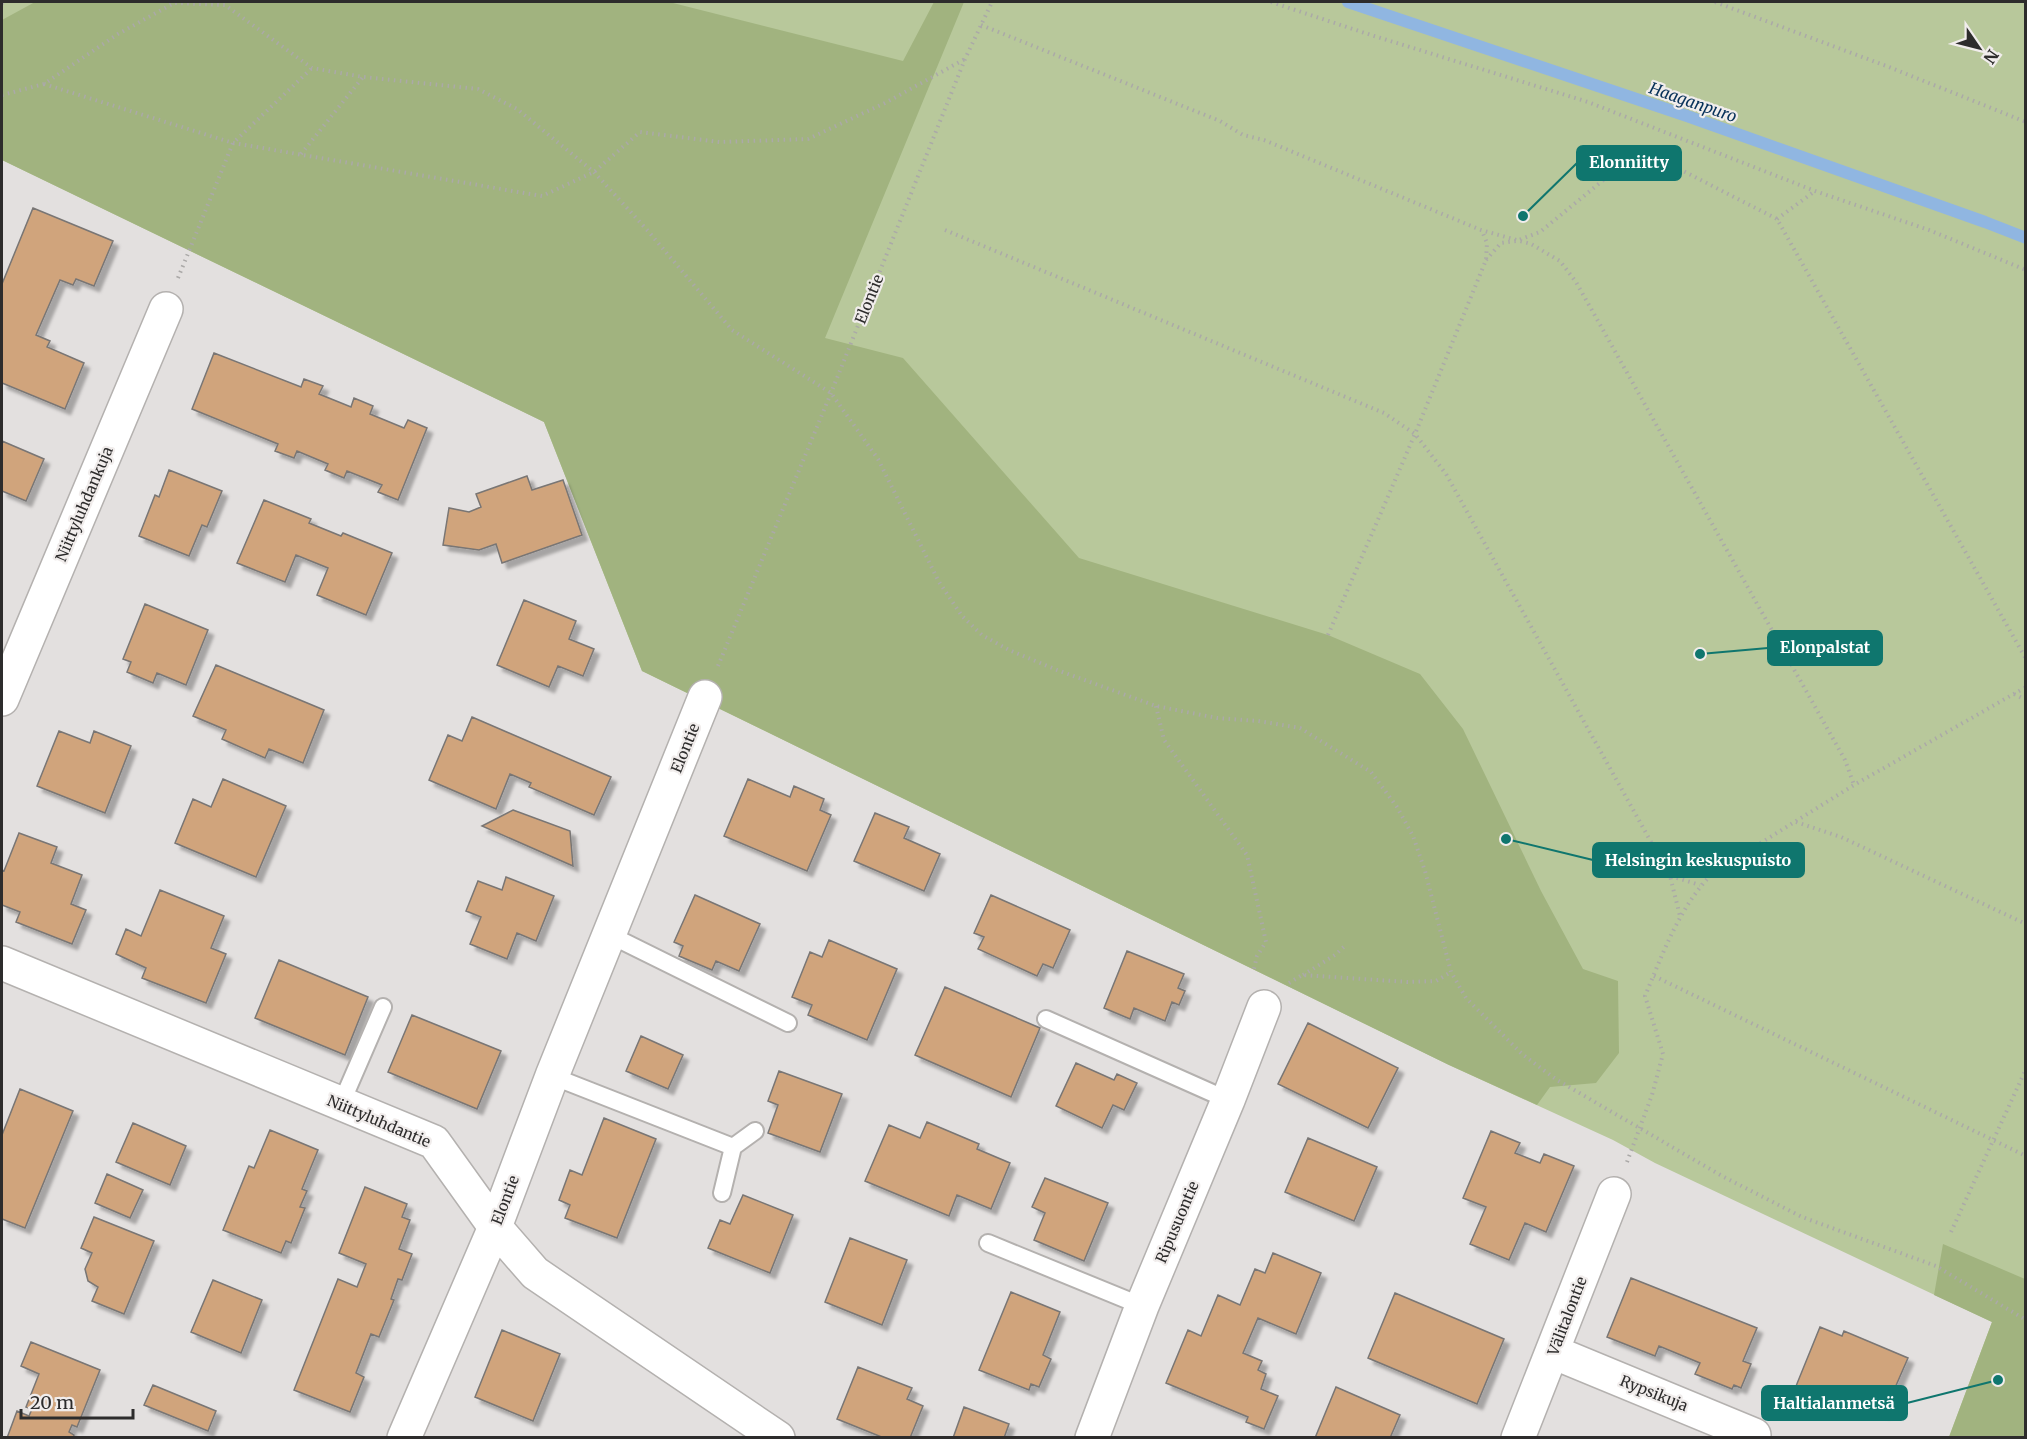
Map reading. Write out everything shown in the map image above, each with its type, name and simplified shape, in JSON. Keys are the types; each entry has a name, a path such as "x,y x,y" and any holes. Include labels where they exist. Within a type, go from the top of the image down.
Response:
{"street":[{"name":"Niittyluhdankuja","path":"2,699 166,309"},
{"name":"Elontie","path":"404,1437 495,1227 552,1076 705,697"},
{"name":"Niittyluhdantie","path":"2,963 434,1143 495,1227 535,1273 778,1437"},
{"name":"Ripusuontie","path":"1092,1437 1142,1306 1228,1100 1264,1007"},
{"name":"Välitalontie","path":"1518,1437 1614,1194"},
{"name":"Rypsikuja","path":"1553,1352 1754,1435"}],"lane":[{"path":"610,935 788,1023"},
{"path":"341,1104 383,1007"},
{"path":"1046,1019 1228,1100"},
{"path":"552,1076 733,1147"},
{"path":"722,1193 733,1147 755,1131"},
{"path":"988,1243 1142,1306"}],"path":[{"path":"2,95 44,84 118,34 174,2 225,5 312,68 363,77 478,88 517,108 594,172 648,231 732,330 831,393 878,459 939,582 962,616 982,635 1009,650 1057,670 1156,706 1217,718 1258,721 1300,728 1371,772 1397,807 1413,836 1425,871 1451,972 1466,998 1522,1054 1557,1080 1722,1176 1802,1217 1936,1266 2024,1320 2025,1326"},
{"name":"Elontie","path":"705,697 831,393 964,59 992,2"},
{"path":"1271,2 1382,39 1588,102 1815,191 1929,230 2025,270"},
{"path":"1715,2 1889,67 2025,122"},
{"path":"981,25 1220,121 1243,135 1264,140 1481,230 1531,244 1560,261 1576,282 1845,760 1854,785"},
{"path":"44,84 233,143 542,196 594,172 640,132 720,142 808,139 885,103 964,59"},
{"path":"166,309 233,143 312,68"},
{"path":"301,154 363,77"},
{"path":"1485,260 1501,243 1516,241 1540,232 1634,155 1648,153 1776,219 2025,659"},
{"path":"1776,219 1815,191"},
{"path":"945,230 1384,413 1415,434 1446,474 1670,876 1680,916"},
{"path":"1328,634 1415,434 1485,260 1487,243 1481,230"},
{"path":"1614,1194 1640,1130 1663,1053 1645,996 1680,916 1700,885 1714,872 1854,785 2025,687"},
{"path":"2014,694 2025,700"},
{"path":"1156,706 1164,740 1247,855 1266,942 1257,956 1249,987 1264,1007 1291,980 1335,955 1347,945"},
{"path":"1796,822 1841,837 2025,924"},
{"path":"1670,876 1700,885"},
{"path":"1302,975 1408,982 1436,981 1451,972"},
{"path":"1653,975 2025,1156"},
{"path":"1951,1232 2025,1069"}],"green space":[{"path":"2,2 2025,2 2025,1437 1949,1437 1992,1322 1655,1163 1613,1140 1449,1065 642,671 544,422 2,160"},
{"path":"35,2 669,2 903,61 934,2 964,2 825,338 903,358 1079,558 1328,635 1420,674 1463,729 1541,891 1583,969 1618,981 1619,1053 1596,1083 1550,1087 1537,1105 1449,1065 642,671 544,422 2,160 2,20"},
{"path":"1943,1244 2025,1279 2025,1437 1949,1437 1992,1322 1934,1295"}],"building":[{"path":"33,208 113,241 94,286 76,279 73,285 60,280 36,335 50,341 47,347 84,363 65,409 2,383 2,284"},
{"path":"214,353 301,387 304,379 323,386 319,394 351,407 354,398 373,406 370,414 404,428 408,420 427,428 398,500 378,492 382,485 347,471 344,478 325,470 328,464 297,451 294,458 275,451 278,444 192,409"},
{"path":"2,441 44,459 26,501 2,491"},
{"path":"169,470 222,491 207,527 202,525 189,556 139,536 155,495 159,497"},
{"path":"527,476 532,490 563,480 582,535 502,563 496,544 479,550 443,545 449,508 469,512 481,507 476,494"},
{"path":"264,500 311,519 309,523 341,536 343,533 392,553 366,615 317,595 328,568 296,555 285,582 237,563"},
{"path":"524,600 576,621 569,639 594,649 583,676 558,666 549,687 497,665"},
{"path":"145,604 208,630 186,685 157,673 153,683 127,672 131,662 123,659"},
{"path":"216,665 324,710 303,763 269,749 265,758 222,739 226,730 193,716"},
{"path":"472,717 611,777 594,815 529,787 531,783 510,774 496,809 429,780 448,735 462,741"},
{"path":"59,731 90,743 94,731 131,746 105,813 37,786"},
{"path":"223,779 286,806 256,877 175,843 193,799 211,807"},
{"path":"748,779 790,797 794,786 824,799 820,810 831,815 807,871 724,836"},
{"path":"513,810 570,831 573,866 482,826"},
{"path":"875,813 909,827 904,838 940,854 924,891 854,861"},
{"path":"19,833 57,847 51,863 82,875 71,904 86,910 72,944 16,922 20,912 2,905 2,870 4,871"},
{"path":"506,877 554,896 536,941 517,933 507,959 470,944 481,917 466,911 478,881 502,890"},
{"path":"160,890 224,916 211,948 226,954 206,1003 142,978 146,968 116,954 126,929 141,936"},
{"path":"695,895 760,924 739,971 716,961 712,970 679,956 683,946 674,942"},
{"path":"991,895 1070,930 1053,968 1043,964 1037,976 978,949 984,937 974,933"},
{"path":"829,940 897,969 867,1040 808,1015 812,1005 792,997 810,952 822,957"},
{"path":"1127,951 1184,974 1178,988 1185,991 1179,1005 1172,1002 1165,1021 1134,1008 1130,1019 1104,1008"},
{"path":"279,960 368,997 345,1055 255,1018"},
{"path":"945,987 1040,1028 1011,1097 915,1055"},
{"path":"412,1015 501,1051 477,1109 388,1072"},
{"path":"1308,1023 1398,1068 1368,1128 1278,1084"},
{"path":"641,1036 683,1055 668,1089 626,1071"},
{"path":"1076,1063 1114,1080 1117,1074 1137,1083 1124,1110 1113,1105 1102,1128 1056,1106"},
{"path":"779,1071 842,1094 820,1152 768,1133 778,1105 768,1101"},
{"path":"20,1089 73,1111 25,1228 2,1219 2,1135"},
{"path":"604,1118 656,1139 617,1238 565,1218 570,1205 559,1200 570,1170 582,1175"},
{"path":"927,1122 979,1144 977,1149 1010,1163 991,1209 957,1195 949,1216 865,1181 889,1125 920,1138"},
{"path":"133,1123 186,1146 170,1185 116,1162"},
{"path":"270,1130 318,1150 302,1189 307,1191 300,1207 305,1208 291,1243 286,1241 281,1253 223,1230 249,1166 254,1168"},
{"path":"1491,1131 1520,1143 1515,1153 1540,1163 1544,1154 1574,1166 1546,1232 1525,1223 1509,1260 1470,1244 1486,1207 1463,1198"},
{"path":"1308,1138 1377,1167 1354,1221 1285,1192"},
{"path":"107,1174 143,1190 130,1218 95,1203"},
{"path":"1045,1178 1108,1203 1084,1261 1034,1240 1045,1213 1032,1207"},
{"path":"365,1187 407,1204 402,1217 410,1220 399,1249 412,1254 402,1280 398,1279 391,1299 394,1300 379,1337 371,1334 356,1373 364,1377 350,1412 294,1390 338,1279 357,1287 366,1264 339,1253"},
{"path":"743,1195 793,1215 770,1273 708,1248 720,1220 730,1224"},
{"path":"94,1217 154,1241 124,1314 92,1301 98,1287 88,1281 85,1269 92,1253 81,1248"},
{"path":"850,1238 907,1260 882,1325 825,1302"},
{"path":"1273,1253 1321,1273 1296,1334 1258,1318 1243,1353 1262,1361 1258,1370 1266,1374 1261,1389 1278,1396 1264,1429 1246,1422 1248,1417 1166,1383 1188,1330 1201,1336 1218,1295 1240,1305 1255,1269 1265,1273"},
{"path":"1631,1278 1757,1328 1743,1361 1751,1364 1741,1388 1734,1385 1732,1389 1695,1374 1700,1363 1659,1346 1655,1356 1607,1337"},
{"path":"213,1280 262,1300 241,1353 191,1332"},
{"path":"1011,1292 1060,1312 1043,1355 1051,1359 1039,1387 1031,1384 1029,1390 979,1370"},
{"path":"1395,1293 1504,1339 1477,1404 1368,1358"},
{"path":"1820,1327 1842,1336 1844,1331 1908,1358 1884,1413 1825,1389 1820,1402 1794,1391"},
{"path":"502,1330 560,1354 533,1421 475,1397"},
{"path":"31,1342 100,1370 77,1427 72,1425 69,1432 74,1435 73,1438 7,1438 17,1411 29,1416 32,1409 26,1407 39,1374 21,1366"},
{"path":"858,1367 912,1388 907,1399 923,1406 910,1438 884,1438 837,1419"},
{"path":"153,1385 216,1411 208,1431 144,1405"},
{"path":"1336,1387 1400,1415 1390,1438 1315,1438"},
{"path":"964,1407 1009,1424 1004,1438 953,1438"}],"waterway":[{"name":"Haaganpuro","path":"1348,2 1687,116 2026,238"}],"place":[{"name":"Elonniitty","path":"1523,216"},
{"name":"Elonpalstat","path":"1700,654"},
{"name":"Helsingin keskuspuisto","path":"1506,839"},
{"name":"Haltialanmetsä","path":"1998,1380"}]}
